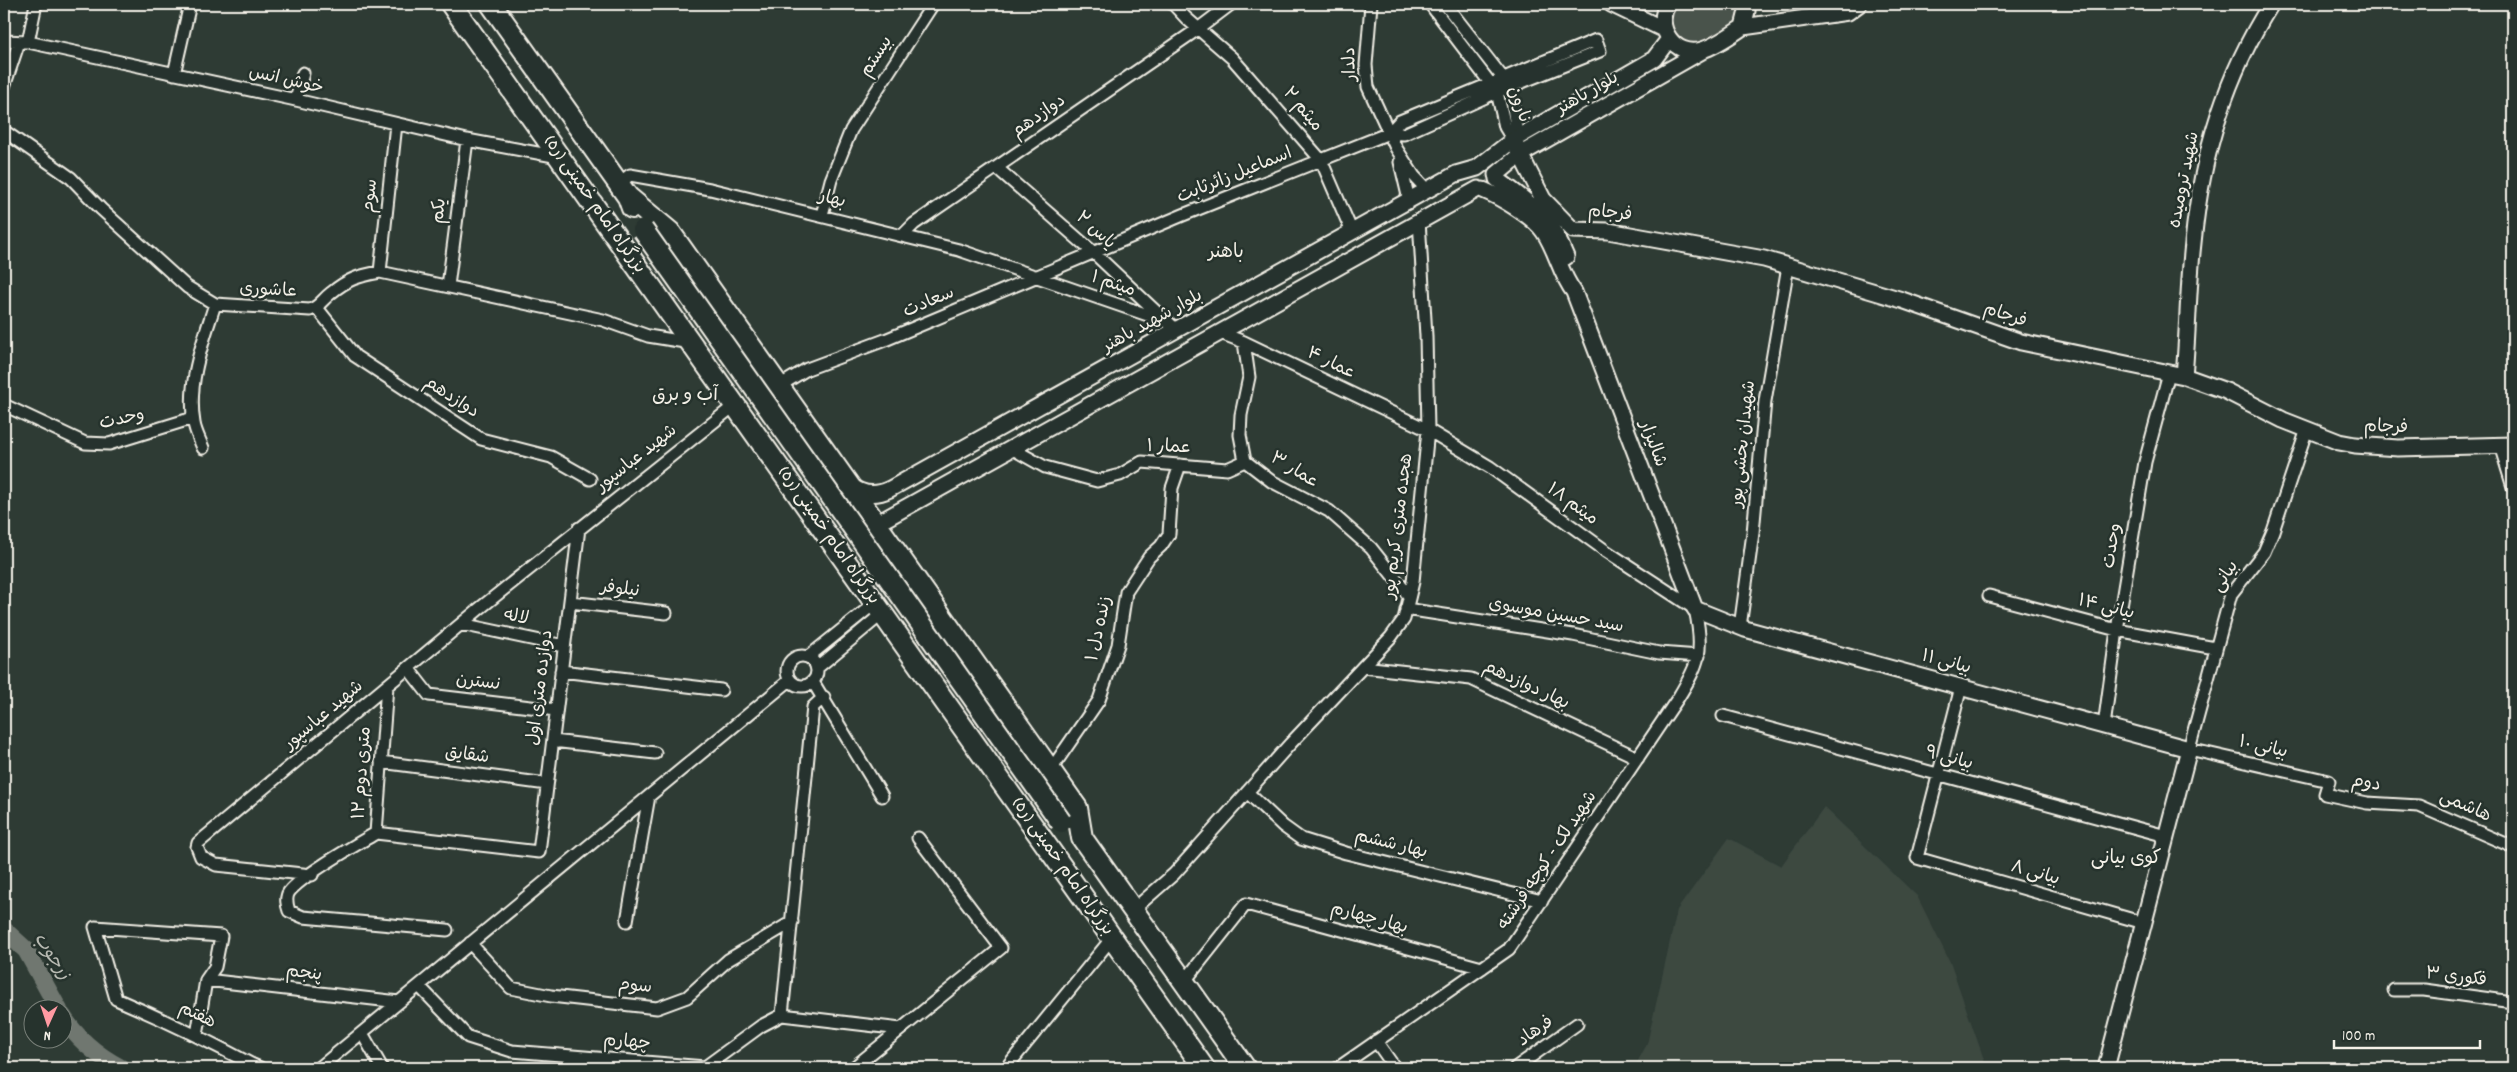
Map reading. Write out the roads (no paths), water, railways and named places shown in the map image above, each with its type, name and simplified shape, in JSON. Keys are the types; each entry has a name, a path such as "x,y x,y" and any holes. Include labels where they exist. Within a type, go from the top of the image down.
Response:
{"highway":[{"name":"بزرگراه امام خمینی (ره)","path":"451,4 879,608 1109,942 1204,1068"},
{"name":"بزرگراه امام خمینی (ره)","path":"491,4 623,190 643,230 1060,822 1069,833 1082,838"},
{"name":"بزرگراه امام خمینی (ره)","path":"623,190 670,232 1077,809 1082,838 1245,1068"},
{"path":"754,432 772,411 785,405 792,406"},
{"path":"819,523 832,533 849,535 876,524"},
{"path":"850,567 861,548 873,541 876,524"}],"street":[{"path":"4,87 23,42 36,4"},
{"path":"174,74 190,4"},
{"name":"بیستم","path":"822,215 831,180 851,130 933,4"},
{"name":"میثم ۲","path":"1173,4 1198,29 1232,58 1262,90 1321,160 1352,232"},
{"name":"دوازدهم","path":"902,236 914,224 1198,29 1231,4"},
{"name":"دلدار","path":"1371,4 1366,65 1368,87 1396,148"},
{"name":"نارون","path":"1430,4 1494,88 1505,127 1513,140"},
{"name":"نارون","path":"1446,4 1510,87 1516,127 1513,140"},
{"path":"1611,4 1666,34 1684,50 1702,51"},
{"path":"1666,34 1664,9 1668,4"},
{"path":"1744,4 1748,11 1743,27 1848,12 1859,4"},
{"name":"شهید ترومیده","path":"2176,375 2204,165 2222,100 2248,40 2271,4"},
{"name":"بلوار باهنر","path":"1497,177 1521,154 1743,27"},
{"name":"بلوار باهنر","path":"1477,168 1513,140 1654,59 1666,34"},
{"path":"1596,40 1600,50 1510,87 1494,88 1503,78 1596,40"},
{"name":"خوش انس","path":"4,41 23,42 296,100 467,140 560,158"},
{"path":"296,100 303,73"},
{"name":"اسماعیل زائرثابت","path":"1094,253 1389,133 1404,134 1494,88"},
{"name":"سوم","path":"380,272 396,124"},
{"name":"عاشوری","path":"4,131 71,178 101,209 187,287 215,304 310,310 316,308 329,294 355,276 380,272 604,320 648,336 691,343"},
{"name":"یکم","path":"448,286 467,140"},
{"name":"فرجام","path":"1513,140 1543,200 1573,230 1608,231 1718,250 1788,266 1902,300 2021,342 2176,375 2226,391 2307,429 2355,445 2398,448 2506,445"},
{"path":"1396,148 1414,176 1427,190"},
{"path":"1396,148 1409,200"},
{"path":"876,524 1419,220 1480,190 1490,189 1497,177 1489,166 1477,168 1472,179 1480,190"},
{"name":"یاس ۲","path":"997,168 1094,253 1172,326"},
{"name":"بلوار شهید باهنر","path":"847,482 864,493 885,492 1059,395 1172,326 1352,232 1456,174 1477,168"},
{"name":"بهار","path":"623,190 630,175 710,189 959,250 1036,277"},
{"name":"شالیزار","path":"1497,177 1548,221 1567,283 1574,292 1696,609"},
{"name":"شالیزار","path":"1480,190 1530,217 1544,232 1553,238"},
{"name":"هجده متری کریم پور","path":"1133,910 1174,874 1391,636 1404,619 1413,582 1428,430 1426,336 1419,220"},
{"path":"1553,238 1573,230"},
{"name":"سعادت","path":"779,386 807,369 885,340 1094,253"},
{"name":"شهیدان بخشی پور","path":"1740,627 1753,533 1765,401 1788,266"},
{"name":"میثم ۱","path":"1036,277 1172,326"},
{"path":"202,448 193,418 192,391 194,377 215,304"},
{"name":"دوازدهم","path":"316,308 355,356 481,439 551,457 590,479"},
{"name":"عمار ۴","path":"1218,332 1244,342 1428,430"},
{"name":"عمار ۳","path":"1244,342 1249,378 1241,415 1240,435 1245,460 1271,481 1329,511 1370,548 1409,596"},
{"name":"وحدت","path":"2104,726 2117,630 2145,462 2176,375"},
{"path":"1059,395 1070,415"},
{"name":"وحدت","path":"4,405 85,443 109,444 193,418"},
{"name":"شهید عباسپور","path":"312,874 216,864 201,858 197,847 198,843 460,624 735,405"},
{"path":"1000,428 1011,448"},
{"name":"بیانی","path":"2189,749 2231,594 2264,552 2273,531 2307,429"},
{"name":"میثم ۱۸","path":"1428,430 1490,467 1606,551 1696,609"},
{"path":"2506,445 2513,487"},
{"name":"عمار ۱","path":"1011,448 1046,467 1097,481 1120,475 1142,462 1227,469 1245,460"},
{"name":"زنده دل ۱","path":"1050,771 1098,700 1118,645 1126,592 1149,557 1161,546 1169,534 1172,488 1180,465"},
{"name":"دوازده متری اول","path":"376,832 539,852 579,528"},
{"name":"بیانی ۱۴","path":"1989,596 2117,630 2215,648"},
{"name":"نیلوفر","path":"570,602 666,613"},
{"path":"813,682 804,686 790,680 787,671 790,662 798,656 808,657 879,608"},
{"path":"813,682 817,668 879,608"},
{"name":"سید حسین موسوی","path":"1406,609 1573,635 1659,653 1699,656"},
{"name":"بیانی ۱۱","path":"1696,609 1740,627 2189,749"},
{"name":"شهید لک - کوچه فرشته","path":"1338,1068 1509,949 1678,698 1696,668 1699,656 1699,628 1696,609"},
{"name":"لاله","path":"460,624 564,646"},
{"path":"808,657 817,668"},
{"name":"بهار دوازدهم","path":"1363,667 1471,679 1638,758"},
{"name":"نسترن","path":"408,668 429,695 556,710"},
{"path":"561,671 721,690"},
{"path":"319,1068 790,680"},
{"path":"813,682 824,697 882,796"},
{"name":"۱۲ متری دوم","path":"376,832 387,686"},
{"path":"1939,774 1961,687"},
{"path":"824,697 813,707 782,1015 901,1029"},
{"name":"بیانی ۹","path":"1723,716 2166,836"},
{"path":"552,741 655,753"},
{"path":"2106,1068 2189,749"},
{"name":"بیانی ۱۰","path":"2189,749 2330,781 2325,794"},
{"name":"شقایق","path":"381,762 547,784"},
{"name":"بیانی ۸","path":"1939,774 1917,858 2144,923"},
{"name":"بهار ششم","path":"1247,792 1283,826 1301,839 1346,853 1542,901"},
{"name":"دوم","path":"2325,794 2367,803 2401,805"},
{"path":"627,921 649,796"},
{"name":"هاشمی","path":"2401,805 2419,806 2513,847"},
{"path":"376,832 312,874 290,891 287,897 289,911 296,916 447,930"},
{"path":"853,1068 1001,948 918,838"},
{"name":"بهار چهارم","path":"1184,982 1246,904 1482,968"},
{"name":"سوم","path":"470,943 511,988 552,996 657,1008 687,997 728,960 792,922"},
{"name":"هفتم","path":"206,980 215,967 221,936 95,927 116,999 197,1036 260,1068"},
{"path":"1006,1068 1109,942 1157,1018"},
{"path":"197,1036 206,980"},
{"name":"پنجم","path":"206,980 399,1002"},
{"name":"چهارم","path":"419,986 468,1037 512,1052 705,1067 761,1026 782,1015"},
{"name":"فکوری ۳","path":"2394,990 2424,990 2513,1002"},
{"name":"فرهاد","path":"1515,1068 1577,1024"},
{"path":"362,1033 382,1068"},
{"path":"1376,1041 1395,1068"}],"waterway":[{"name":"زرجوب","path":"4,930 26,950 54,1000"},
{"name":"زرجوب","path":"72,1028 88,1046 121,1068"}],"district":[{"name":"باهنر","path":"1226,253"},
{"name":"آب و برق","path":"685,396"},
{"name":"کوی بیانی","path":"2126,859"}]}
